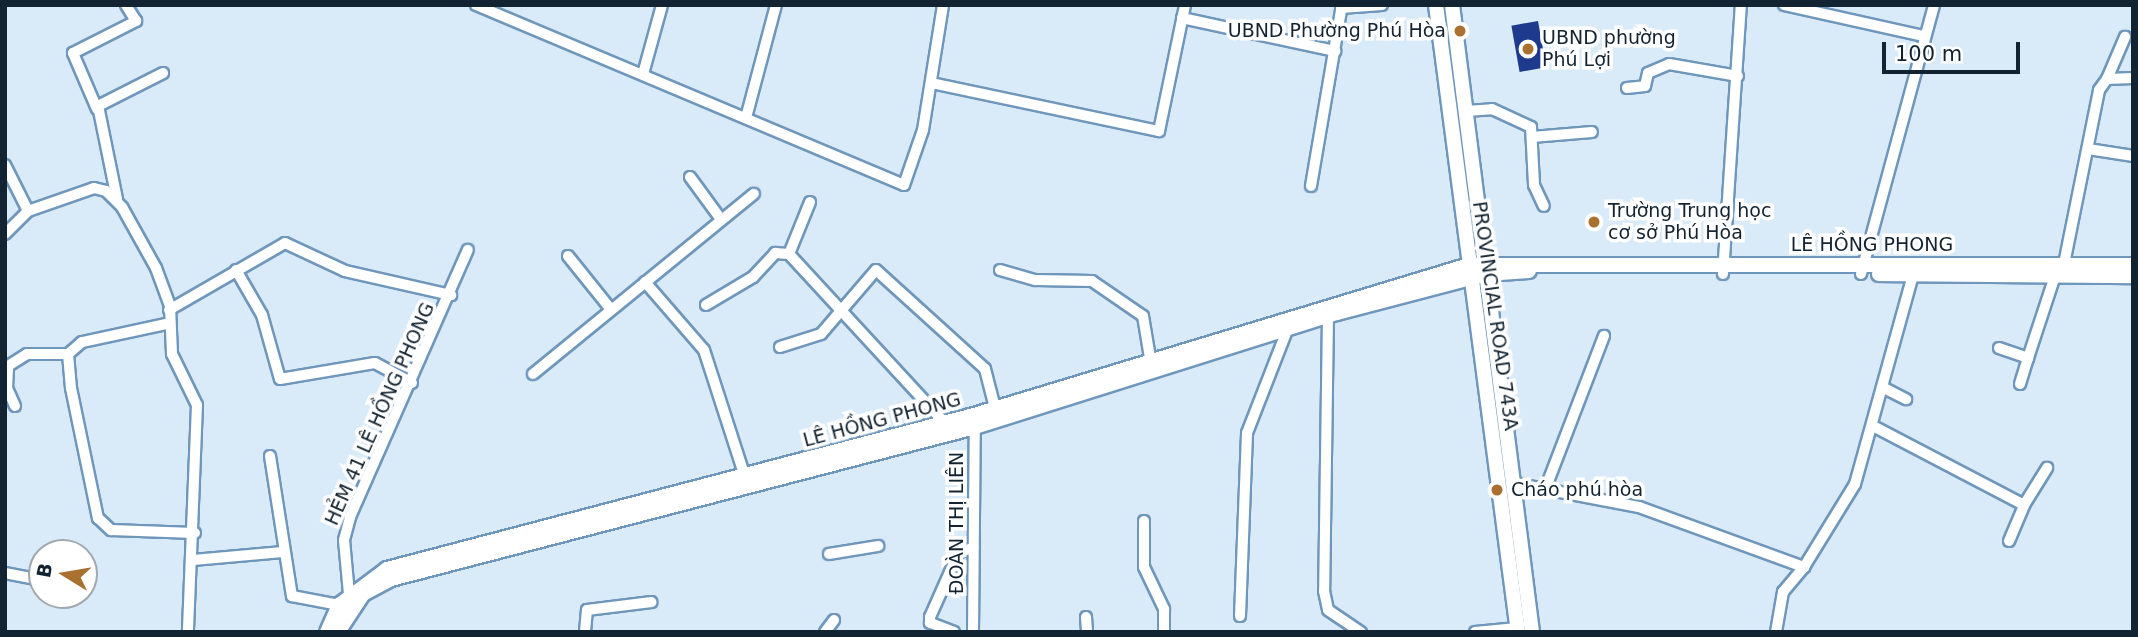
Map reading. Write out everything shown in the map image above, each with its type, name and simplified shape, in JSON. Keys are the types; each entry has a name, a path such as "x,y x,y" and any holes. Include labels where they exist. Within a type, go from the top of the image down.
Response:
{"street":[{"path":"126,5 136,21 74,53 97,109 114,162 117,198 156,268 169,310 166,324 176,365 197,405 195,533 188,632"},
{"path":"476,5 747,114 904,185 911,178 931,83 943,5"},
{"path":"643,74 662,5"},
{"path":"747,114 776,5"},
{"path":"931,83 1159,131 1185,5"},
{"path":"1311,186 1342,7 1382,5"},
{"name":"PROVINCIAL ROAD 743A","path":"1436,5 1517,630"},
{"name":"PROVINCIAL ROAD 743A","path":"1452,5 1532,632"},
{"path":"1724,270 1741,5"},
{"path":"1784,5 1924,36"},
{"path":"1863,269 1934,5"},
{"path":"1182,18 1335,51"},
{"path":"2021,384 2060,270 2107,79 2125,37"},
{"path":"1443,57 1458,56"},
{"path":"1627,88 1645,86 1648,73 1668,64 1738,76"},
{"path":"97,109 163,73"},
{"path":"2107,79 2133,78"},
{"path":"1466,111 1492,109 1528,124 1532,137 1534,184 1544,206"},
{"path":"1532,137 1592,132"},
{"path":"2088,149 2133,156"},
{"path":"5,165 28,211"},
{"path":"690,177 720,218"},
{"path":"5,234 28,211 94,188 117,198"},
{"path":"533,374 609,307 645,282 720,218 754,194"},
{"path":"789,254 810,202"},
{"path":"169,310 285,243 345,271 451,295"},
{"name":"HẺM 41 LÊ HỒNG PHONG","path":"344,600 344,540 350,517 451,295 468,250"},
{"path":"706,305 752,277 775,253 789,254 946,423"},
{"path":"568,256 609,307"},
{"name":"LÊ HỒNG PHONG","path":"1863,269 1913,275 2133,265"},
{"name":"LÊ HỒNG PHONG","path":"344,600 387,569 946,423 975,421 995,408 1150,358 1486,268 2060,270 2133,276"},
{"path":"236,270 262,315 280,379 376,363 412,383"},
{"path":"780,347 821,334 876,270 985,369 995,408"},
{"path":"1000,270 1035,280 1092,281 1143,316 1150,358"},
{"name":"LÊ HỒNG PHONG","path":"338,632 363,594 391,579 975,421 1469,272"},
{"path":"1776,632 1783,592 1804,567 1856,484 1913,275"},
{"path":"645,282 704,350 745,477"},
{"path":"1328,316 1324,592 1328,610 1361,632"},
{"path":"15,406 7,388 8,366 27,354 68,354 109,332 166,324"},
{"path":"1240,616 1247,433 1288,328"},
{"path":"1546,487 1604,336"},
{"path":"1998,348 2028,358"},
{"path":"68,354 98,518 111,530 195,533"},
{"path":"1884,388 1906,399"},
{"name":"ĐOÀN THỊ LIÊN","path":"974,632 975,421"},
{"path":"1873,426 2024,505"},
{"path":"270,456 292,596 344,600 327,632"},
{"path":"2009,541 2024,505 2048,468"},
{"path":"1513,483 1546,487 1639,507 1804,567"},
{"path":"1144,521 1144,567 1164,609 1164,632"},
{"path":"829,554 878,546"},
{"path":"954,632 930,623 930,617 959,552 973,548"},
{"path":"193,560 283,552"},
{"path":"5,573 28,577"},
{"path":"585,632 587,610 652,602"},
{"path":"1086,617 1087,632"},
{"path":"825,632 834,620"},
{"path":"1475,632 1517,630"}],"building":[{"name":"UBND phường Phú Lợi","path":"1538,21 1546,67 1520,72 1511,26"}],"place":[{"name":"UBND Phường Phú Hòa","path":"1460,31"},
{"name":"UBND phường Phú Lợi","path":"1528,49"},
{"name":"Trường Trung học cơ sở Phú Hòa","path":"1594,222"},
{"name":"Cháo phú hòa","path":"1497,490"}]}
